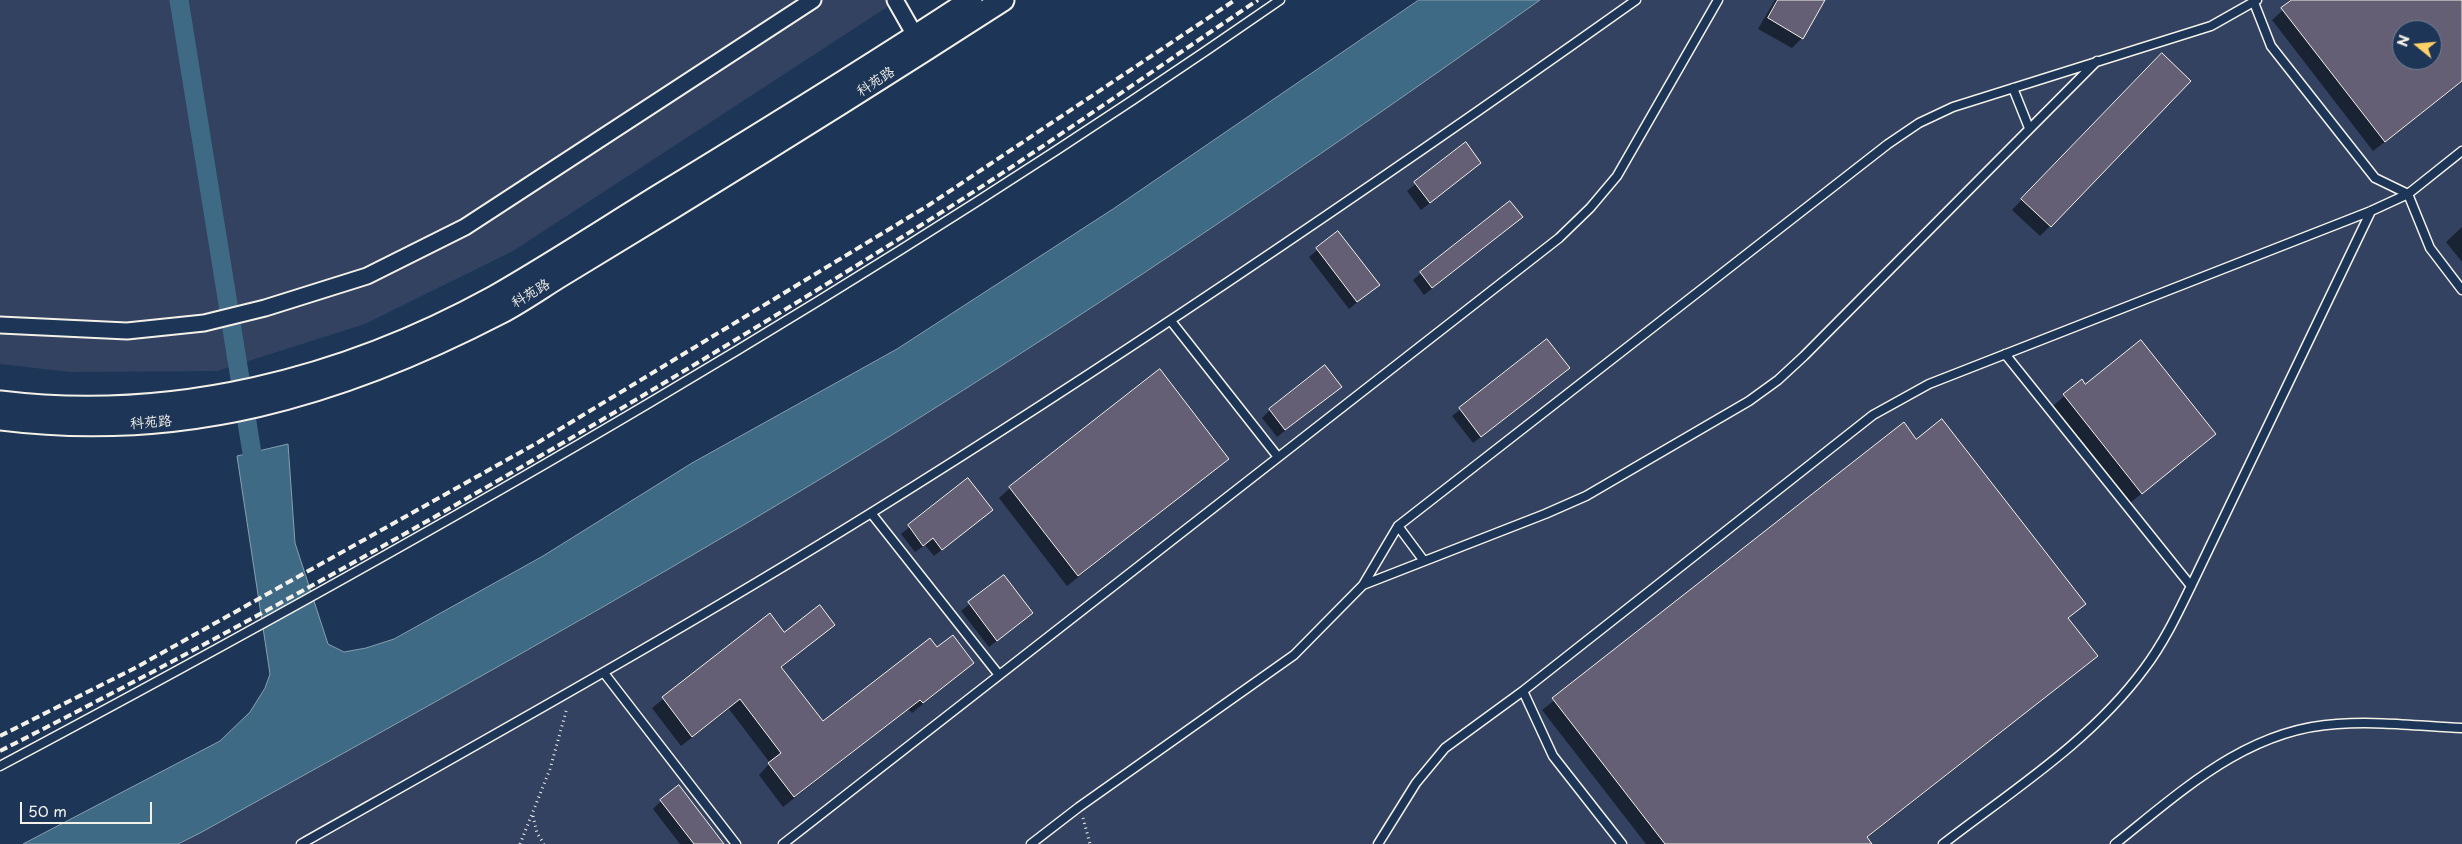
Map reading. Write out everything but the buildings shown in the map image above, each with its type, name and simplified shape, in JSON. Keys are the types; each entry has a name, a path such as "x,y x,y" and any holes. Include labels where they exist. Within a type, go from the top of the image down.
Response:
{"street":[{"path":"0,325 127,331 204,323 265,308 366,276 465,228 813,0"},
{"path":"895,0 921,43"},
{"name":"科苑路","path":"0,419 30,423 106,426 181,420 212,406 333,386 416,354 502,312 847,102 972,0"},
{"name":"科苑路","path":"921,43 1002,0"},
{"name":"科苑路","path":"0,402 31,406 106,408 178,403 212,406"}],"lane":[{"path":"0,766 242,637 603,432 814,303 1088,131 1280,0"},
{"path":"301,844 604,673 871,513 1171,321 1456,128 1636,0"},
{"path":"1031,844 1079,807 1294,654 1363,585 1398,526 1888,144 1919,123 1953,107 2211,26 2255,0 2270,46 2375,178 2408,194 2430,248 2462,290"},
{"path":"783,844 1559,238 1590,208 1617,176 1717,1"},
{"path":"1363,585 1546,514 1586,496 1749,402 1804,356 2097,61"},
{"path":"2013,88 2029,128"},
{"path":"1378,844 1416,783 1445,748 1523,691 1873,415 1928,384 2371,211 2408,194 2462,152"},
{"path":"1944,844 2082,737 2114,705 2144,669 2170,629 2371,211"},
{"path":"1171,321 1278,457"},
{"path":"2005,354 2191,586"},
{"path":"871,513 999,676"},
{"path":"1398,526 1424,561"},
{"path":"604,673 736,844"},
{"path":"1523,691 1553,756 1622,844"},
{"path":"2115,844 2205,774 2238,752 2272,736 2303,728 2336,724 2462,728"}],"path":[{"path":"520,844 550,769 571,692"},
{"path":"1079,807 1088,829 1090,844"},
{"path":"532,816 537,833 544,844"}],"shaded area":[{"path":"0,0 898,0 513,251 365,324 217,371 70,372 0,364"},
{"path":"1419,0 1540,0 1188,244 918,419 750,521 593,612 200,833 178,844 23,844 220,741 250,712 265,688 270,674 237,456 288,444 295,543 328,644 344,652 366,648 394,639 543,556 692,463 897,349 1113,209"},
{"path":"1540,0 2462,0 2462,844 179,844 628,593 826,475 1021,354 1246,205"}],"waterway":[{"path":"179,0 256,478"}],"railway":[{"path":"0,736 135,668 537,443 929,205 1235,0"},
{"path":"0,751 238,626 356,561 473,495 705,358 975,191 1258,0"}]}
